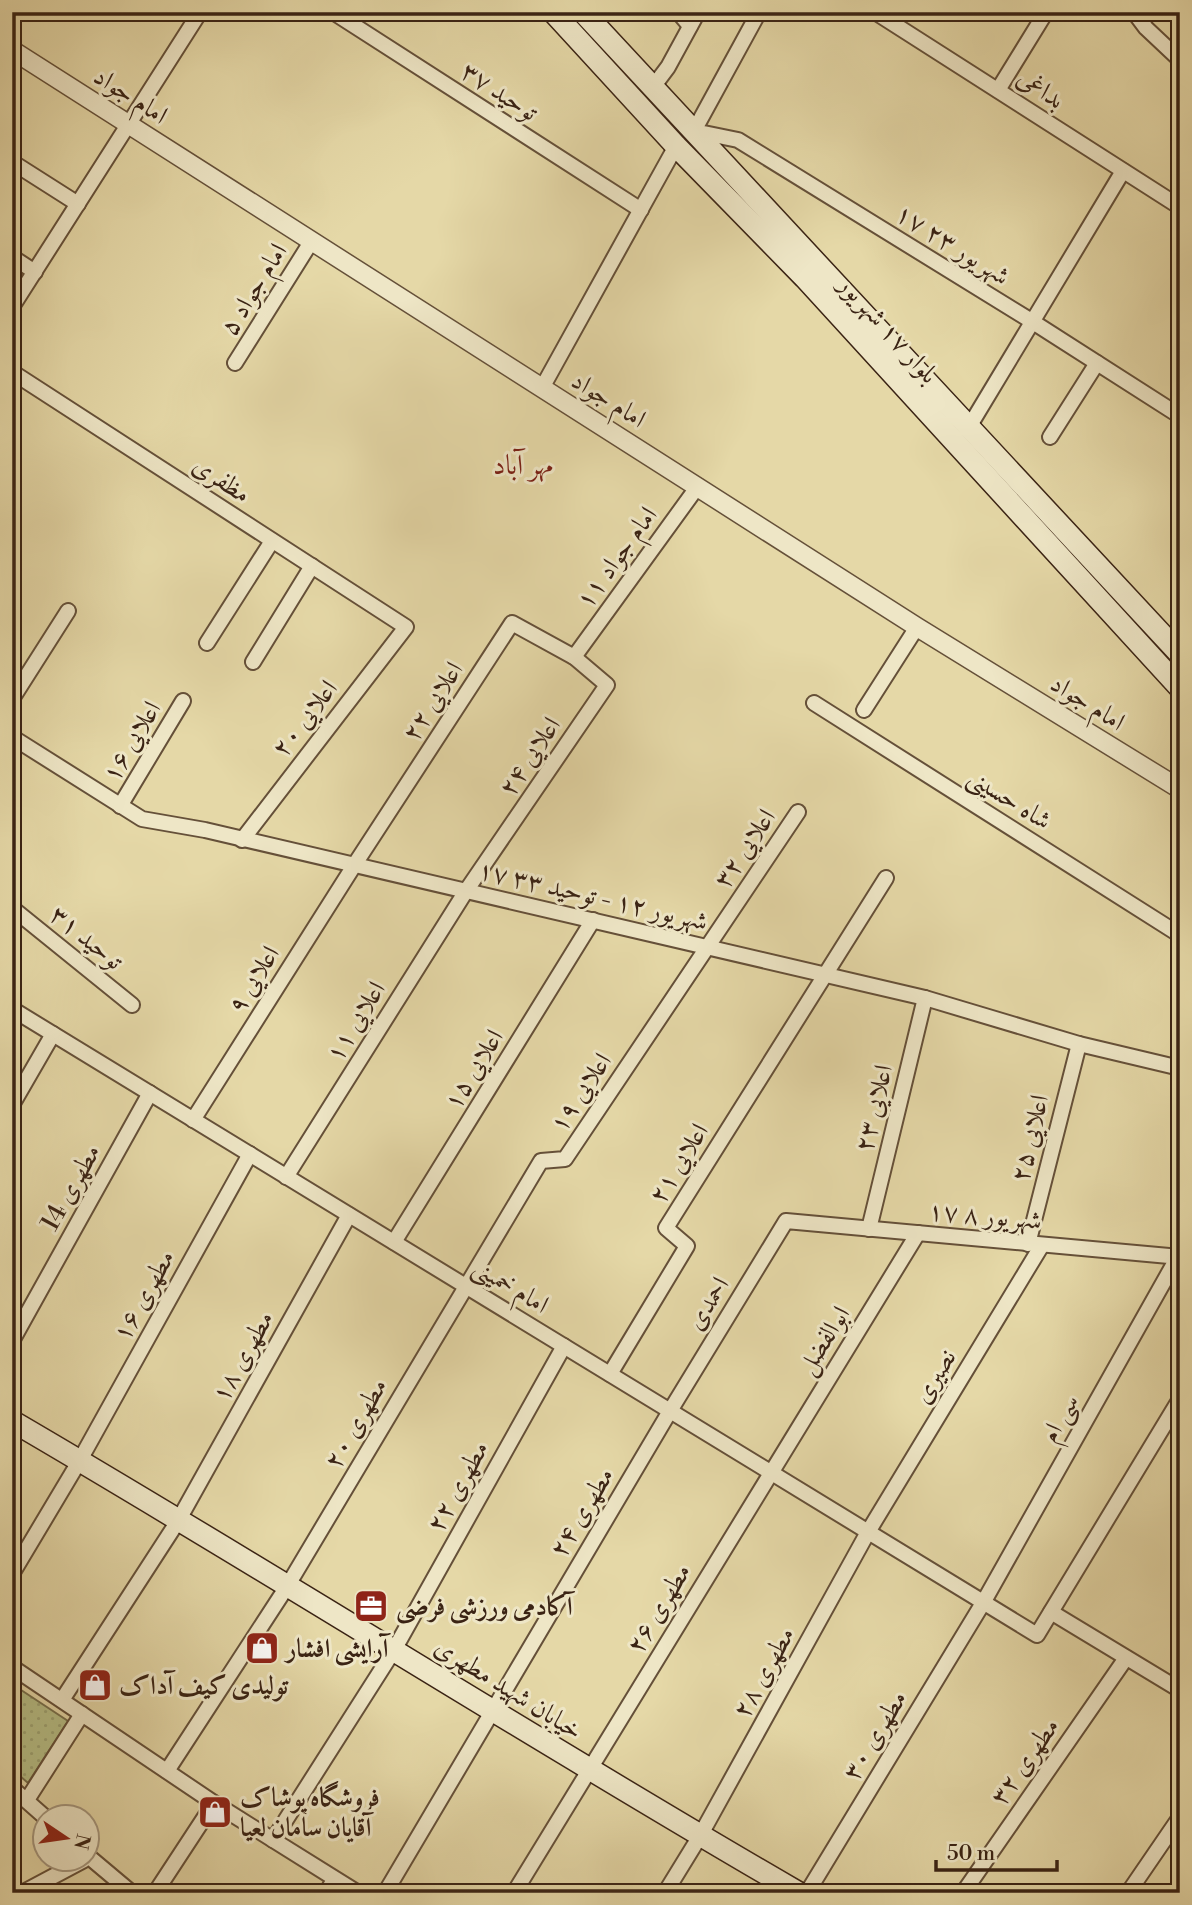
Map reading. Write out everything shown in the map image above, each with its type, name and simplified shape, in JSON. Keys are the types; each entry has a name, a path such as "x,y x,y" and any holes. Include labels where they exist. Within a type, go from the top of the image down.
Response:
{"main road":[{"name":"بلوار ۱۷ شهریور","path":"553,12 676,146 804,278 1180,688"},
{"name":"بلوار ۱۷ شهریور","path":"583,12 1180,654"},
{"name":"خیابان شهید مطهری","path":"12,1421 288,1585 589,1770 799,1893"}],"street":[{"path":"12,306 200,12"},
{"name":"توحید ۳۷","path":"333,12 641,210"},
{"path":"678,12 690,26"},
{"path":"653,87 668,67 698,12"},
{"path":"694,131 759,12"},
{"name":"بداغی","path":"875,12 1180,207"},
{"path":"998,90 1046,12"},
{"path":"1134,12 1146,28 1180,60"},
{"name":"امام جواد","path":"12,50 917,627 1180,789"},
{"name":"۱۷ شهریور ۲۳","path":"694,131 738,140 1180,416"},
{"path":"542,388 676,146"},
{"path":"12,162 78,204"},
{"path":"969,428 1123,171"},
{"name":"امام جواد ۵","path":"235,363 311,242"},
{"path":"12,257 35,272"},
{"path":"1050,437 1097,363"},
{"name":"مظفری","path":"12,372 405,627"},
{"name":"امام جواد ۱۱","path":"574,657 698,486"},
{"path":"206,643 272,541"},
{"path":"253,662 312,566"},
{"path":"12,699 68,611"},
{"name":"اعلایی ۲۲","path":"355,864 512,623 574,657"},
{"name":"اعلایی ۲۰","path":"242,840 405,627"},
{"path":"864,710 917,627"},
{"name":"اعلایی ۲۴","path":"466,891 607,685 574,657"},
{"name":"اعلایی ۱۶","path":"120,806 183,701"},
{"name":"شاه حسینی","path":"814,703 1180,935"},
{"name":"۱۷ شهریور ۱۲ - توحید ۳۳","path":"12,737 142,819 205,830 355,864 925,998 1079,1044 1180,1068"},
{"name":"اعلایی ۳۲","path":"707,946 798,812"},
{"name":"اعلایی ۹","path":"193,1120 355,864"},
{"path":"826,975 886,878"},
{"name":"اعلایی ۱۱","path":"286,1177 466,891"},
{"name":"توحید ۳۱","path":"12,908 132,1005"},
{"name":"اعلایی ۱۵","path":"394,1242 593,920"},
{"name":"اعلایی ۱۹","path":"465,1286 541,1161 565,1158 707,946"},
{"name":"اعلایی ۲۱","path":"610,1374 687,1246 666,1228 826,975"},
{"name":"اعلایی ۲۳","path":"869,1229 925,998"},
{"name":"امام خمینی","path":"12,1009 1037,1635 1051,1612"},
{"path":"12,1105 52,1034"},
{"name":"اعلایی ۲۵","path":"1035,1244 1079,1044"},
{"name":"مطهری 14","path":"12,1341 150,1093"},
{"name":"مطهری ۱۶","path":"12,1574 80,1460 250,1154"},
{"name":"مطهری ۱۸","path":"62,1700 178,1521 349,1215"},
{"name":"۱۷ شهریور ۸","path":"786,1221 1035,1244 1179,1252"},
{"name":"احمدی","path":"670,1411 786,1221"},
{"name":"ابوالفضل","path":"770,1472 918,1233"},
{"name":"نصیری","path":"868,1532 1035,1244"},
{"name":"سی ام","path":"983,1602 1179,1252"},
{"name":"مطهری ۲۰","path":"167,1771 288,1585 465,1286"},
{"name":"مطهری ۲۲","path":"273,1840 394,1650 564,1346"},
{"path":"1180,1399 1051,1612 1180,1690"},
{"name":"مطهری ۲۴","path":"385,1893 670,1411"},
{"name":"مطهری ۲۶","path":"514,1893 770,1472"},
{"name":"مطهری ۲۸","path":"664,1893 700,1836 868,1532"},
{"name":"مطهری ۳۰","path":"807,1893 983,1602"},
{"name":"مطهری ۳۲","path":"963,1893 1126,1658"},
{"path":"12,1667 273,1840 330,1886 358,1893"},
{"path":"27,1800 82,1713"},
{"path":"12,1788 32,1805"},
{"path":"155,1893 214,1803"},
{"path":"1128,1893 1180,1817"},
{"path":"102,1869 132,1893"},
{"path":"22,1893 56,1874"}],"green space":[{"path":"12,1684 68,1721 28,1783 12,1769"}],"place":[{"name":"آکادمی ورزشی فرضی","path":"371,1606"},
{"name":"آرایشی افشار","path":"262,1648"},
{"name":"تولیدی کیف آداک","path":"95,1685"},
{"name":"فروشگاه پوشاک آقایان سامان لعیا","path":"215,1812"}],"district":[{"name":"مهر آباد","path":"523,464"}]}
